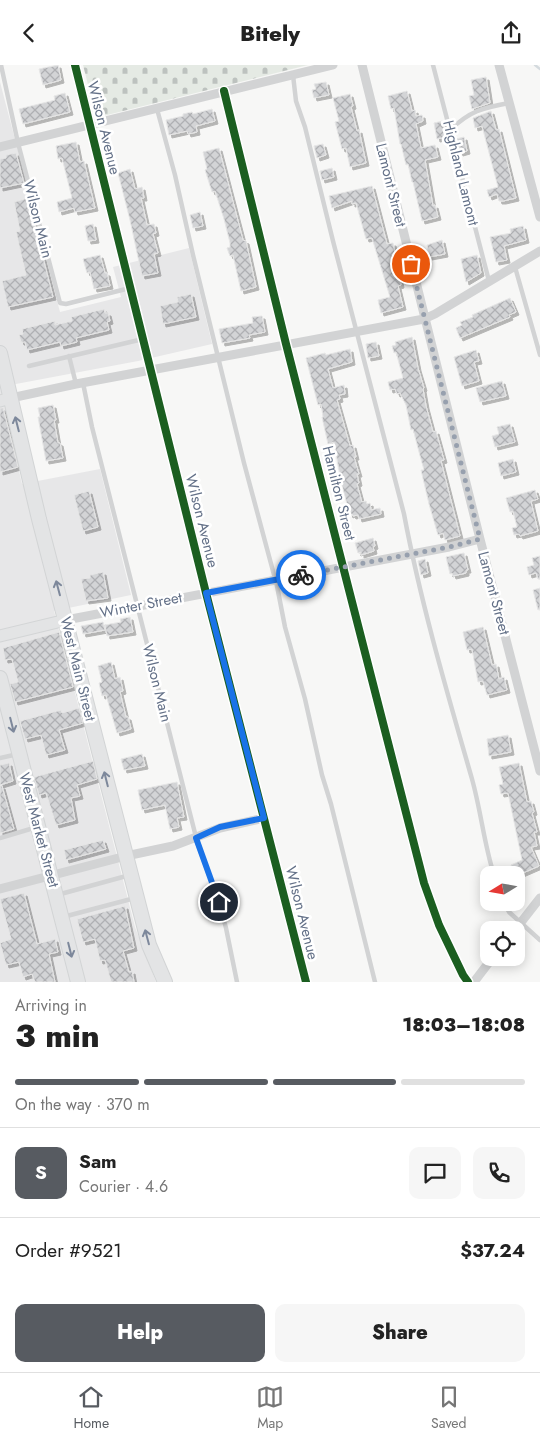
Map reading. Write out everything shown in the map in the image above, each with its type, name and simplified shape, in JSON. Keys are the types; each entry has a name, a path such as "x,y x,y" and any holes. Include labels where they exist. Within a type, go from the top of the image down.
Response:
{"main road":[{"name":"West Main Street","path":"0,353 6,399 66,620 149,945 165,982"},
{"path":"0,636 66,620"},
{"name":"West Market Street","path":"0,678 78,982"}],"street":[{"name":"Wilson Avenue","path":"75,65 206,593 306,982"},
{"path":"0,147 333,65"},
{"name":"Lamont Street","path":"362,65 424,319 540,771"},
{"path":"499,65 540,217"},
{"name":"Hamilton Street","path":"224,91 286,344 432,911 468,982"},
{"path":"6,399 79,383 424,319 540,251"},
{"name":"Winter Street","path":"66,620 449,547 480,539"},
{"path":"0,889 126,856 173,846 220,827 264,818"},
{"path":"523,921 540,898"},
{"path":"474,982 487,966"}],"lane":[{"name":"Wilson Main","path":"0,65 18,143 60,303 66,305 130,288"},
{"name":"Highland Lamont","path":"433,65 489,281"},
{"path":"293,75 296,101 305,127 404,514 412,553 458,734 472,781 491,866"},
{"path":"450,130 473,111 509,103"},
{"path":"157,109 375,982"},
{"path":"515,267 540,355"},
{"path":"29,366 143,339"},
{"name":"Wilson Main","path":"69,356 92,427 196,838 226,928 237,982"},
{"path":"0,758 19,753"},
{"path":"0,838 38,827"},
{"path":"56,895 131,875"},
{"path":"62,917 137,897"},
{"path":"525,931 540,940"}],"shaded area":[{"path":"0,82 60,312 121,297 113,267 189,248 212,344 138,361 0,387"},
{"path":"0,387 22,484 100,469 131,595 54,611 135,927 156,982 0,982"}],"green space":[{"path":"83,65 308,65 99,117 96,116"}],"building":[{"path":"58,65 61,80 43,85 39,69"},
{"path":"486,77 490,103 472,109 469,96 474,95 471,80"},
{"path":"326,82 329,95 314,98 312,90 316,89 314,84"},
{"path":"407,91 412,111 415,110 416,116 422,115 423,121 416,124 421,148 435,145 438,157 425,160 433,206 435,205 438,217 422,221 408,164 406,165 400,144 394,108 391,109 388,96"},
{"path":"65,93 70,112 23,124 19,109 55,100 54,96"},
{"path":"350,94 353,106 351,107 357,131 359,130 366,163 350,167 346,148 342,149 335,122 339,121 333,98"},
{"path":"212,109 215,121 196,126 197,132 188,134 187,131 169,135 166,120 183,116 183,114 192,112 193,114"},
{"path":"491,111 496,130 499,129 516,198 503,201 499,201 497,194 489,197 487,190 498,187 482,126 475,128 473,118"},
{"path":"443,121 447,137 437,139 434,123"},
{"path":"464,137 467,151 460,153 456,139"},
{"path":"76,142 80,162 84,161 95,208 75,212 74,208 59,212 57,202 72,198 62,158 58,159 56,146"},
{"path":"323,144 326,155 317,158 314,146"},
{"path":"219,148 243,240 246,241 256,287 241,291 233,255 230,256 227,248 230,247 230,243 224,219 215,191 212,192 205,170 207,169 203,152"},
{"path":"16,153 24,183 0,188 0,159 6,158 6,155"},
{"path":"332,168 334,177 322,180 320,171"},
{"path":"130,169 135,189 142,187 144,198 141,198 147,225 154,224 156,233 153,234 158,253 154,254 158,273 142,276 118,173"},
{"path":"372,186 387,244 393,243 401,285 398,286 403,307 381,313 378,300 390,297 372,238 366,239 356,203 352,204 352,201 332,208 329,196"},
{"path":"28,198 53,297 8,307 2,281 26,275 16,232 20,231 14,202"},
{"path":"200,212 203,226 193,228 190,215"},
{"path":"93,224 96,240 88,241 85,226"},
{"path":"523,226 526,240 504,246 507,260 496,262 490,237 511,233 510,229"},
{"path":"442,240 445,254 429,257 427,245"},
{"path":"100,255 110,286 94,289 90,272 87,273 83,259"},
{"path":"477,255 481,273 466,282 461,259"},
{"path":"191,294 196,317 163,324 160,306 178,302 177,297"},
{"path":"510,298 516,312 509,315 510,317 460,338 456,328 462,325 460,322"},
{"path":"104,309 105,313 108,313 110,321 107,322 109,330 76,338 77,342 61,346 60,342 27,350 25,342 21,342 19,335 23,334 22,329 55,321 55,325 72,321 71,317"},
{"path":"262,316 265,332 249,335 250,338 222,343 219,329 253,323 252,317"},
{"path":"412,337 424,388 426,406 433,432 436,431 444,460 441,461 460,536 445,540 443,533 438,535 429,504 421,470 424,470 413,429 411,430 406,405 400,393 397,394 395,389 390,390 388,382 403,378 396,352 394,353 392,346 396,345 395,342"},
{"path":"376,342 379,356 368,358 366,344"},
{"path":"350,349 352,362 328,369 333,388 344,385 345,394 339,395 340,399 337,400 350,446 353,445 356,457 354,457 359,474 357,474 359,483 357,484 362,502 370,503 371,510 380,508 381,514 359,519 358,515 350,515 341,482 334,442 328,444 321,404 318,405 306,358"},
{"path":"476,350 479,361 474,362 479,381 462,386 454,357"},
{"path":"502,381 506,396 480,402 476,388"},
{"path":"53,405 58,443 60,443 63,458 46,461 38,408"},
{"path":"0,408 3,408 18,467 0,472"},
{"path":"510,424 515,442 495,447 492,436 499,434 497,427"},
{"path":"513,459 516,472 501,476 498,463"},
{"path":"535,490 538,499 531,501 538,531 520,536 519,534 514,535 512,528 517,527 513,511 510,512 506,498"},
{"path":"89,491 98,527 83,531 74,495"},
{"path":"373,538 374,551 361,555 361,552 358,553 355,543"},
{"path":"464,553 468,570 466,570 466,573 453,576 452,573 450,574 446,557"},
{"path":"540,556 540,579 538,579 536,573 529,575 527,567 534,565 532,558"},
{"path":"425,559 428,573 421,575 418,561"},
{"path":"103,572 108,598 86,601 81,579 90,578 90,575"},
{"path":"540,588 540,609 538,610 533,590"},
{"path":"130,617 133,632 107,636 105,625 121,622 120,619"},
{"path":"103,622 105,630 83,634 81,626"},
{"path":"483,627 492,665 496,664 499,679 504,677 507,690 487,695 483,681 478,682 472,649 467,650 463,632"},
{"path":"59,632 73,687 15,702 10,684 18,682 12,659 5,660 3,648"},
{"path":"111,662 115,679 120,677 123,691 120,692 131,729 117,733 106,695 102,696 99,683 102,682 98,666"},
{"path":"79,708 83,723 59,730 65,750 46,755 41,735 25,739 20,721 61,710 62,713"},
{"path":"508,735 511,752 489,756 487,739"},
{"path":"142,754 145,766 124,770 121,759"},
{"path":"93,761 97,779 77,785 80,796 71,798 75,820 56,825 46,793 39,795 34,777"},
{"path":"9,763 13,781 0,785 0,765"},
{"path":"519,763 527,802 531,801 534,812 532,813 537,832 534,832 537,846 531,847 539,866 525,872 525,866 511,865 522,860 508,793 501,794 499,785 503,784 499,767"},
{"path":"177,782 184,817 177,818 179,827 170,829 165,805 142,810 138,790"},
{"path":"0,786 2,786 14,829 0,833"},
{"path":"103,840 106,849 66,860 64,850"},
{"path":"24,893 37,944 55,939 58,952 49,954 55,982 35,982 32,974 23,977 19,962 6,965 0,943 11,939 0,899"},
{"path":"125,906 134,948 123,951 129,972 132,971 134,982 111,982 105,960 100,961 95,939 83,942 77,919"}],"waterway":[{"path":"535,65 540,69"}],"cycle path":[{"path":"75,65 206,593 306,982"},
{"path":"224,91 286,344 424,883 439,925 468,982"}],"way so far":[{"path":"301,575 449,547 480,539 411,264"}],"route":[{"path":"219,902 196,838 220,827 264,818 206,593 301,575"}]}
